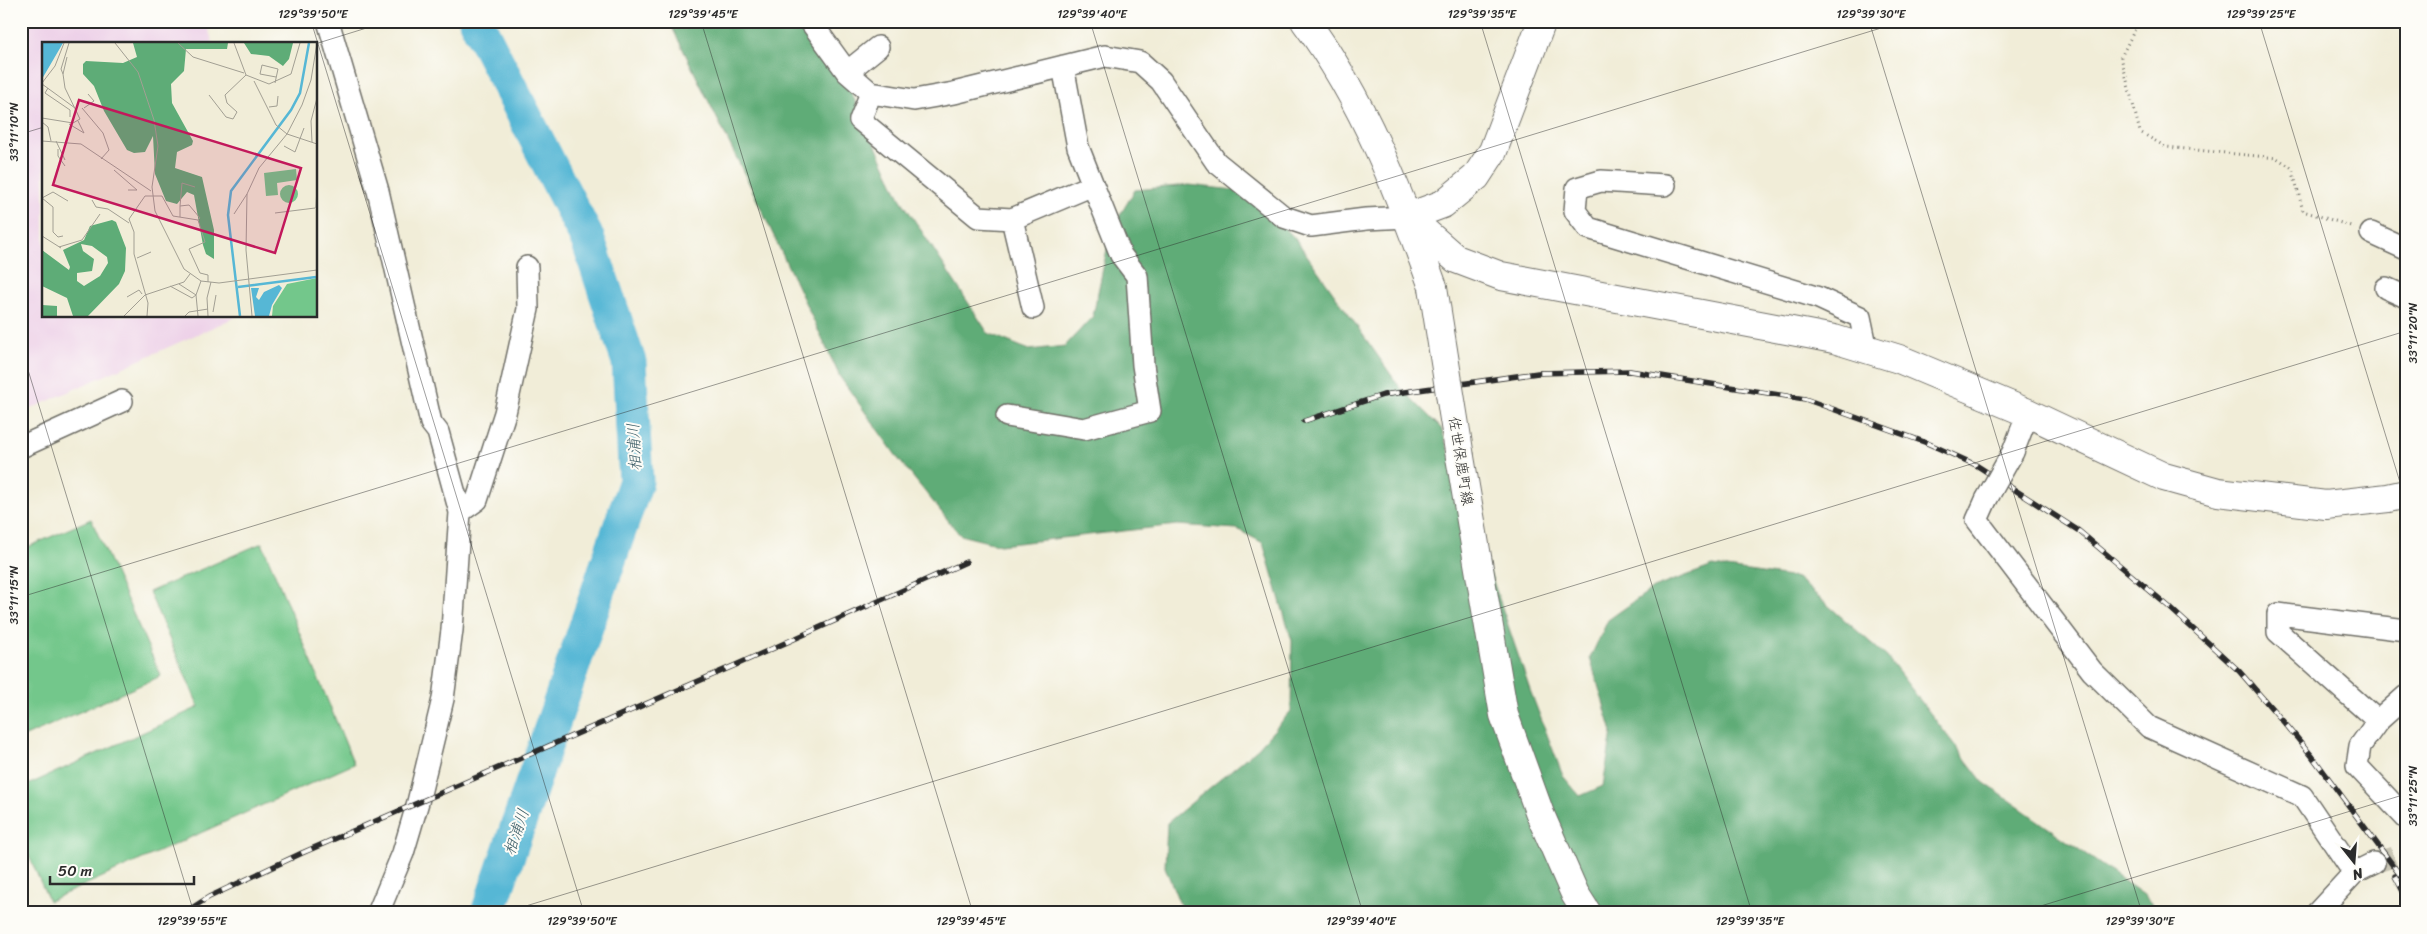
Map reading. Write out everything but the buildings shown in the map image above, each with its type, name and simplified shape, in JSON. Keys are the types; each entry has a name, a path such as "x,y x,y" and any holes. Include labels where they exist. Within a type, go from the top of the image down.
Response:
{"street":[{"path":"328,21 378,191 431,423 438,432 460,512 452,630 443,699 403,853 378,913"},
{"path":"810,21 847,72 871,93 914,100 954,93 1105,56 1140,62 1161,81 1216,162 1284,217 1311,226 1366,219 1408,218 1443,204 1476,177 1493,151 1542,21"},
{"name":"佐世保鹿町線","path":"1305,21 1329,54 1369,128 1408,218 1433,287 1504,716 1540,814 1575,894 1587,913"},
{"path":"847,72 878,48"},
{"path":"1008,416 1041,429 1084,429 1150,411 1143,365 1137,276 1121,255 1078,147 1063,66"},
{"path":"871,93 860,120 978,217 1012,219 1093,185"},
{"path":"1665,185 1601,181 1577,188 1575,210 1588,228 1819,298 1844,309 1860,317 1867,350"},
{"path":"1408,218 1456,259 1501,276 1834,339 1899,359 2028,413 2164,477 2218,492 2326,505 2388,498 2406,494"},
{"path":"1012,219 1033,308"},
{"path":"2371,233 2406,249"},
{"path":"460,512 477,500 505,413 528,309 527,267"},
{"path":"2386,288 2406,297"},
{"path":"21,447 122,401"},
{"path":"2028,413 2013,452 1977,520 2098,677 2149,727 2302,796 2354,873"},
{"path":"2378,721 2278,632 2278,614 2406,630"},
{"path":"2406,696 2378,721 2360,746 2357,766 2406,818"},
{"path":"2317,913 2354,873 2374,863"}],"path":[{"path":"2139,21 2121,57 2140,132 2166,147 2277,158 2292,168 2303,210 2371,233"}],"shaded area":[{"path":"21,21 206,21 212,42 42,42 42,318 234,318 21,413"}],"green space":[{"path":"669,21 818,21 900,198 988,333 1029,350 1065,346 1093,316 1111,230 1135,190 1189,185 1253,192 1297,241 1399,386 1441,428 1530,690 1563,776 1580,796 1603,786 1612,732 1590,658 1608,620 1653,588 1713,566 1797,578 1887,657 1983,782 2144,895 2159,913 1187,913 1181,907 1165,867 1167,823 1258,748 1291,711 1292,641 1263,543 1237,529 1177,525 1000,545 960,535 900,461 840,377 748,181"},
{"path":"91,519 161,676 21,738 21,550"},
{"path":"262,543 354,764 49,901 21,838 21,788 199,707 149,592"}],"waterway":[{"name":"相浦川","path":"476,21 588,240 629,362 636,481 488,913"}],"tunnel":[{"path":"2374,863 2406,853"}],"railway":[{"path":"1304,421 1383,395 1538,373 1630,371 1805,399 1927,443 1976,465 2079,531 2168,606 2239,671 2312,756 2406,883"},
{"path":"184,913 209,897 302,853 738,664 966,562"},
{"path":"2395,876 2406,897"}]}
